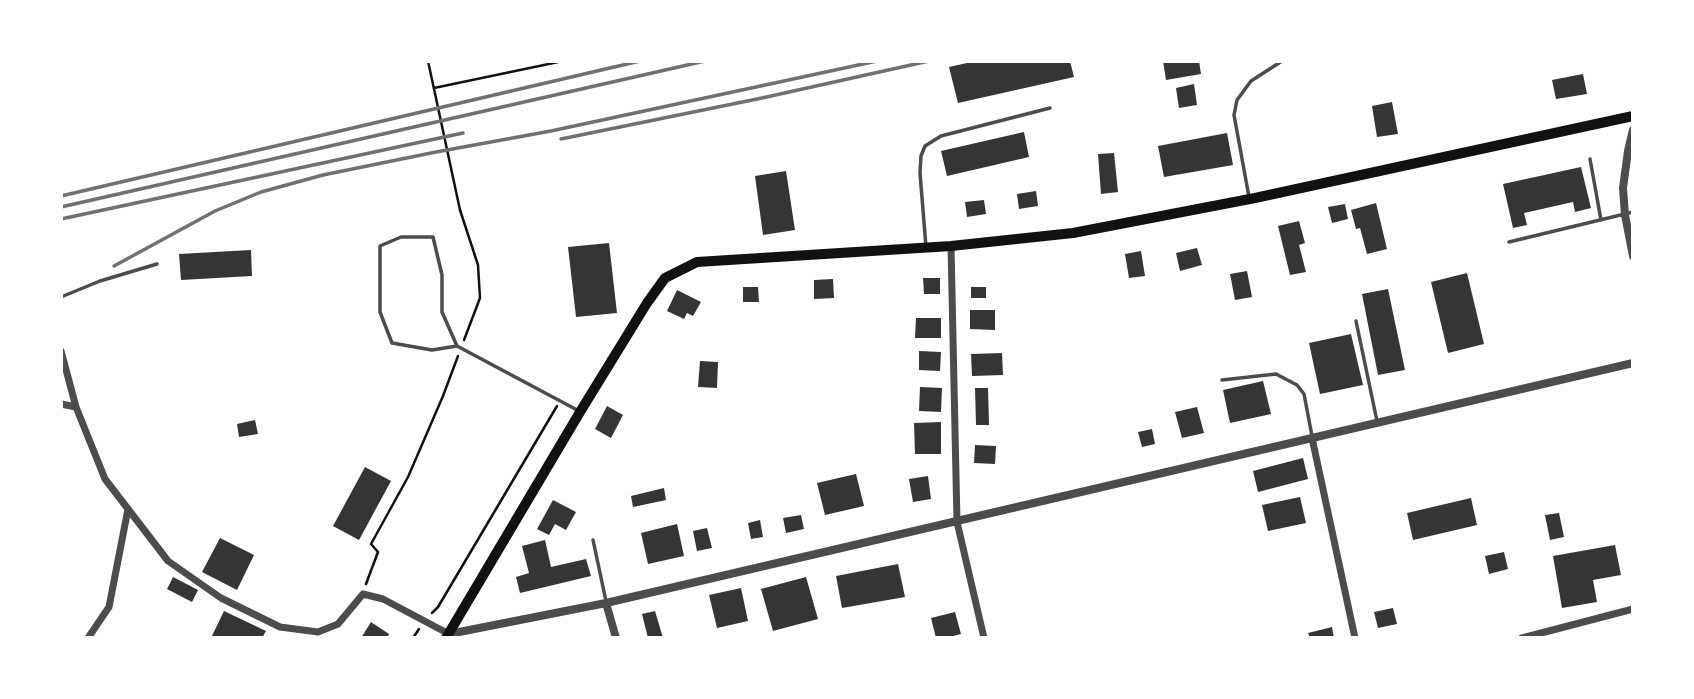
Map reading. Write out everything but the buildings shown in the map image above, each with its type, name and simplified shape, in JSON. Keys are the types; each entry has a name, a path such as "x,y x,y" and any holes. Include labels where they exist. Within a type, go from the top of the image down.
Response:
{"main road":[{"path":"447,636 647,303 665,278 697,262 926,248 1073,233 1250,200 1633,116"}],"street":[{"path":"1633,130 1623,188 1629,214 1633,256"},
{"path":"951,246 957,522 984,638"},
{"path":"61,351 76,407 105,479 169,561 221,598 280,626 318,632 338,624 363,594 383,599 447,636 606,603 1633,363"},
{"path":"61,404 76,407"},
{"path":"1312,439 1355,638"},
{"path":"88,638 108,607 128,509"},
{"path":"606,603 616,638"},
{"path":"1522,638 1633,609"}],"lane":[{"path":"1250,200 1234,115 1237,100 1251,81 1282,61"},
{"path":"926,248 920,173 921,156 925,146 941,136 1050,108"},
{"path":"1590,159 1601,220"},
{"path":"1508,242 1629,214"},
{"path":"459,347 442,312 442,275 433,237 401,237 380,246 380,312 393,343 432,350 459,347 580,412"},
{"path":"61,297 100,281 157,264"},
{"path":"1356,321 1377,423"},
{"path":"1222,380 1276,374 1297,385 1304,394 1312,439"},
{"path":"593,540 606,603"}],"path":[{"path":"363,594 378,552 371,544 408,477 443,396 459,347 480,298 478,265 460,210 428,61"},
{"path":"434,88 563,61"},
{"path":"413,638 438,607 560,401"}],"railway":[{"path":"61,196 640,61"},
{"path":"61,207 705,61"},
{"path":"114,266 215,211 261,192 323,175 551,131 877,61"},
{"path":"561,139 929,61"},
{"path":"61,219 463,133"}]}
